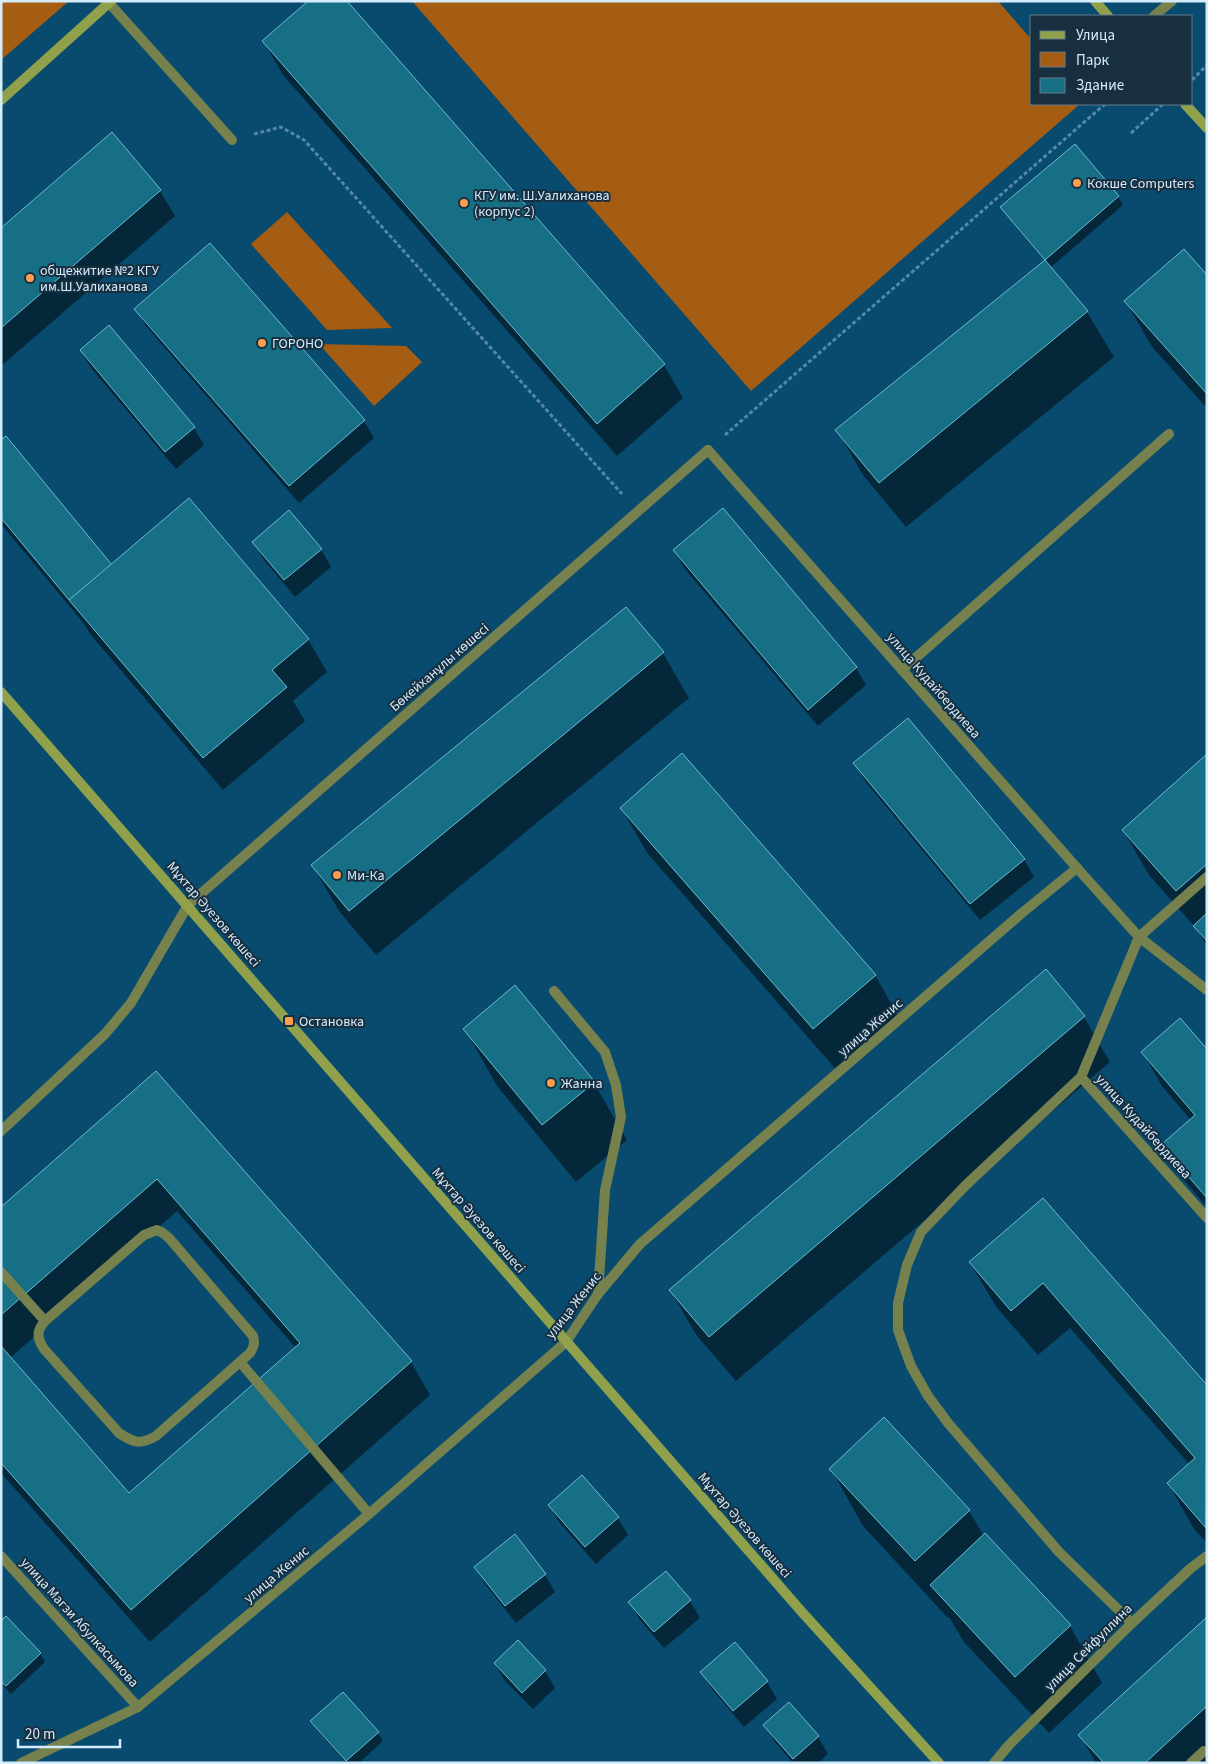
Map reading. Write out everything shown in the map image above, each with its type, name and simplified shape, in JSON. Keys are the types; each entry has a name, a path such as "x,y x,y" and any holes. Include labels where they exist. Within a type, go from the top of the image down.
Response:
{"main road":[{"path":"1095,1 1107,15"},
{"path":"1,100 110,2"},
{"path":"1186,105 1207,128"},
{"name":"Мұхтар Әуезов көшесі","path":"1,692 566,1342 802,1611 939,1763"}],"street":[{"path":"1155,15 1172,1"},
{"path":"110,2 232,140"},
{"path":"902,670 1169,434"},
{"name":"Бөкейханұлы көшесі","path":"1,1131 105,1034 131,1003 188,905 708,450"},
{"name":"улица Кудайбердиева","path":"708,450 1139,938 1207,990"},
{"name":"улица Женис","path":"21,1763 138,1707 369,1514 566,1342 598,1294 640,1244 1022,913 1077,868"},
{"path":"1139,938 1207,877"},
{"name":"улица Кудайбердиева","path":"1139,938 1081,1077 1207,1218"},
{"path":"554,992 605,1052 616,1085 621,1118 605,1190 598,1294"},
{"path":"1081,1077 966,1185 921,1232 907,1265 898,1303 898,1330 911,1366 928,1396 948,1423 1059,1552 1132,1623"},
{"path":"157,1230 169,1238 253,1336 255,1341 254,1348 240,1362 156,1436 147,1441 137,1442 129,1440 119,1433 44,1349 39,1341 38,1334 40,1327 45,1321 144,1235 157,1230"},
{"path":"1,1272 45,1321"},
{"path":"240,1362 369,1514"},
{"name":"улица Магзи Абулкасымова","path":"1,1556 138,1707"},
{"name":"улица Сейфуллина","path":"994,1763 1132,1623 1191,1568 1207,1556"},
{"path":"1191,1763 1204,1751"}],"path":[{"path":"1193,79 1207,65"},
{"path":"708,450 1104,105"},
{"path":"1131,133 1157,111"},
{"path":"232,140 281,127 304,140 638,512"}],"green space":[{"path":"1,1 69,1 1,60"},
{"path":"412,1 998,1 1030,38 1030,105 1079,105 751,391"},
{"path":"287,212 392,328 327,330 251,244"},
{"path":"319,344 406,346 422,362 374,406"}],"building":[{"name":"КГУ им. Ш.Уалиханова (корпус 2)","path":"308,1 347,1 665,364 597,424 262,41"},
{"name":"общежитие №2 КГУ им.Ш.Уалиханова","path":"112,132 161,190 1,328 1,228"},
{"path":"1075,144 1119,196 1045,260 1000,207"},
{"path":"210,243 365,420 289,486 134,309"},
{"path":"1184,249 1207,275 1207,394 1124,301"},
{"path":"1045,260 1088,311 879,483 835,430"},
{"path":"109,325 195,427 165,452 80,350"},
{"path":"6,436 112,565 69,600 1,518 1,440"},
{"path":"189,498 309,639 272,670 287,687 203,758 69,600"},
{"path":"723,508 857,667 808,710 673,550"},
{"path":"289,510 322,549 284,580 252,542"},
{"path":"626,607 664,652 349,911 311,865"},
{"path":"908,718 1025,859 970,904 853,763"},
{"path":"682,753 876,975 813,1029 620,808"},
{"path":"1207,754 1207,864 1176,891 1122,830"},
{"path":"1207,913 1207,941 1193,926"},
{"path":"1046,969 1085,1016 709,1337 669,1290"},
{"path":"515,985 595,1082 542,1125 463,1029"},
{"path":"1180,1018 1207,1049 1207,1198 1161,1145 1195,1115 1141,1052"},
{"path":"156,1071 412,1361 131,1610 1,1463 1,1346 129,1493 300,1343 157,1179 1,1315 1,1207"},
{"path":"1043,1198 1207,1385 1206,1528 1167,1483 1195,1458 1043,1283 1011,1311 969,1262"},
{"path":"884,1417 970,1510 915,1561 829,1469"},
{"path":"582,1475 619,1517 585,1547 548,1505"},
{"path":"985,1533 1071,1625 1015,1677 930,1585"},
{"path":"515,1534 546,1574 505,1606 474,1567"},
{"path":"666,1571 691,1600 654,1632 628,1602"},
{"path":"6,1616 41,1653 6,1686 1,1682 1,1621"},
{"path":"1207,1617 1207,1706 1145,1763 1104,1763 1078,1735"},
{"path":"518,1640 546,1670 522,1693 494,1663"},
{"path":"735,1642 768,1681 733,1711 700,1672"},
{"path":"343,1692 379,1732 346,1761 310,1721"},
{"path":"789,1702 819,1736 793,1759 763,1725"}],"place":[{"name":"Кокше Computers","path":"1077,183"},
{"name":"КГУ им. Ш.Уалиханова (корпус 2)","path":"464,203"},
{"name":"общежитие №2 КГУ им.Ш.Уалиханова","path":"30,278"},
{"name":"ГОРОНО","path":"262,343"},
{"name":"Ми-Ка","path":"337,875"},
{"name":"Остановка","path":"289,1021"},
{"name":"Жанна","path":"551,1083"}]}
